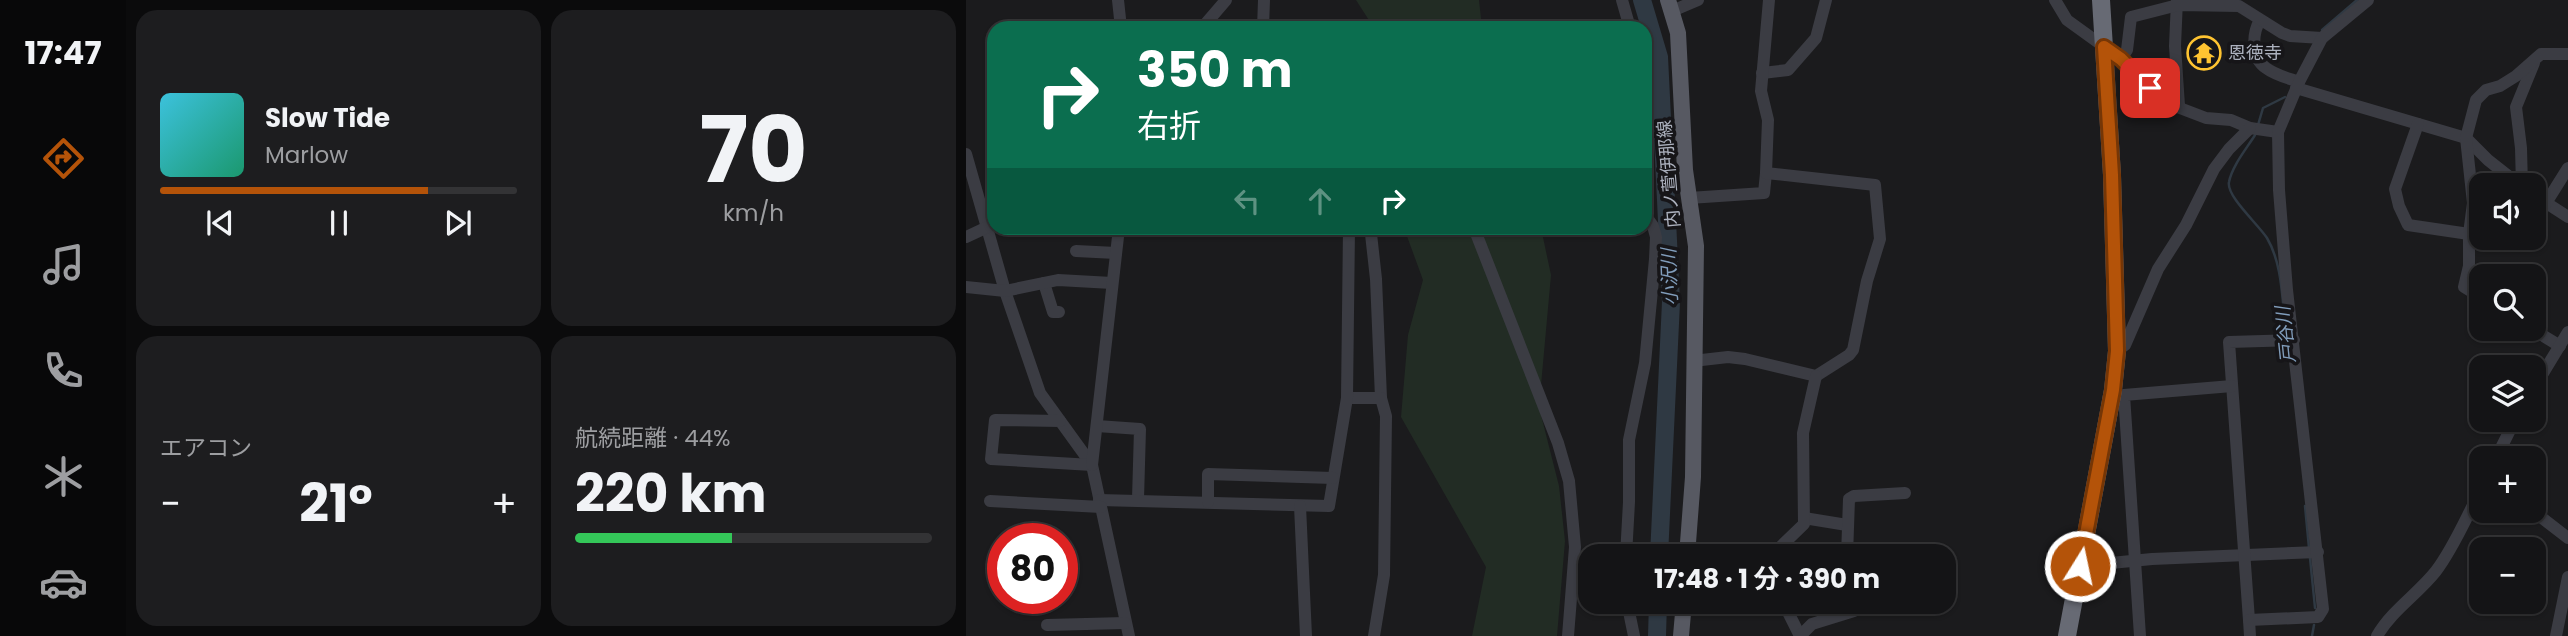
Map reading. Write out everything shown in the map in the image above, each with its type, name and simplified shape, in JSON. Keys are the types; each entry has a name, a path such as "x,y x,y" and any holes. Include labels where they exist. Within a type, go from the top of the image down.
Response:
{"highway":[{"path":"2067,636 2118,393 2112,175 2101,0"}],"main road":[{"name":"内ノ萱伊那線","path":"1670,6 1680,57 1685,170 1696,246 1693,477 1688,544"},
{"path":"1681,636 1683,614"}],"street":[{"path":"1118,0 1120,21"},
{"path":"1208,21 1226,0"},
{"path":"1263,21 1264,0"},
{"path":"1622,0 1628,21"},
{"path":"1670,6 1698,0"},
{"path":"1689,198 1764,192 1768,120 1761,91 1769,0"},
{"path":"1762,74 1788,70 1816,38 1826,0"},
{"path":"2055,0 2067,20 2121,59 2164,102 2206,118 2231,120 2255,129 2278,132"},
{"path":"2249,620 2318,617 2323,609 2313,553 2289,340 2278,132 2297,85 2322,38 2368,0"},
{"path":"2121,59 2127,50 2132,16 2178,3 2239,6 2290,36 2322,38"},
{"path":"2178,3 2175,46 2179,106"},
{"path":"2260,20 2255,28 2253,45 2261,64 2267,69 2297,85 2466,138 2504,173"},
{"path":"2470,173 2466,138 2476,100 2486,90 2500,86 2516,76 2541,54 2568,54"},
{"path":"2521,173 2516,107 2535,60"},
{"path":"2418,124 2395,189 2399,206 2408,225 2469,234"},
{"path":"2117,351 2124,345 2158,269 2186,225 2214,169 2229,149 2255,129"},
{"path":"966,153 987,217"},
{"path":"2568,168 2546,203 2568,217"},
{"path":"1766,173 1875,185 1880,239 1867,281 1853,350 1816,376 1803,433 1804,518 1801,529 1784,544"},
{"path":"1627,544 1629,440 1645,363 1655,259 1656,237 1652,225"},
{"path":"966,237 987,227"},
{"path":"992,235 1005,291 1040,393 1092,465"},
{"path":"1117,235 1092,465 1129,636"},
{"path":"990,501 1100,503 1138,499 1329,506 1347,398 1349,235"},
{"path":"1371,235 1377,279 1381,398 1386,416 1384,575 1374,636"},
{"path":"1477,235 1558,443 1569,481 1575,547 1569,636"},
{"path":"1076,251 1116,253"},
{"path":"2469,266 2464,288 2469,291"},
{"path":"966,287 1005,291 1058,280 1112,283"},
{"path":"1044,283 1053,312 1059,312"},
{"path":"2546,369 2568,332"},
{"path":"2546,338 2560,346"},
{"path":"2250,636 2228,342 2289,340"},
{"path":"1693,361 1737,358 1816,376"},
{"path":"2140,636 2118,393 2232,386"},
{"path":"1347,398 1381,398"},
{"path":"1060,421 995,420 991,459 1092,465"},
{"path":"1097,426 1140,429 1138,499"},
{"path":"1208,502 1208,474 1333,478"},
{"path":"1847,544 1848,503 1854,496 1905,493"},
{"path":"1300,506 1306,636"},
{"path":"2377,636 2385,622 2435,572 2469,513"},
{"path":"1804,518 1847,524"},
{"path":"2546,521 2568,538"},
{"path":"2080,566 2152,559 2313,553"},
{"path":"2556,636 2568,577"},
{"path":"1629,614 1634,636"},
{"path":"1789,614 1800,636 1812,624 1844,614"},
{"path":"1048,625 1125,622"}],"shaded area":[{"path":"1356,0 1479,0 1481,21 1370,21"},
{"path":"1407,235 1542,235 1551,275 1539,407 1559,486 1565,541 1557,636 1472,636 1486,567 1401,417 1408,335 1423,280"}],"waterway":[{"name":"小沢川","path":"1642,0 1648,21"},
{"name":"戸谷川","path":"2322,30 2357,0"},
{"name":"小沢川","path":"1652,34 1659,57 1671,302 1660,544"},
{"name":"戸谷川","path":"2258,125 2263,108 2285,97"},
{"name":"戸谷川","path":"2255,135 2233,170 2229,188 2237,202 2267,238 2272,249 2281,284 2286,332"},
{"name":"戸谷川","path":"2305,506 2309,548"},
{"name":"戸谷川","path":"2310,558 2315,608"},
{"name":"小沢川","path":"1657,636 1658,614"},
{"name":"戸谷川","path":"2312,636 2314,625"}],"place":[{"name":"恩徳寺","path":"2204,53"}],"route":[{"path":"2080,566 2113,390 2117,351 2112,175 2104,47 2121,59 2150,88"}]}
